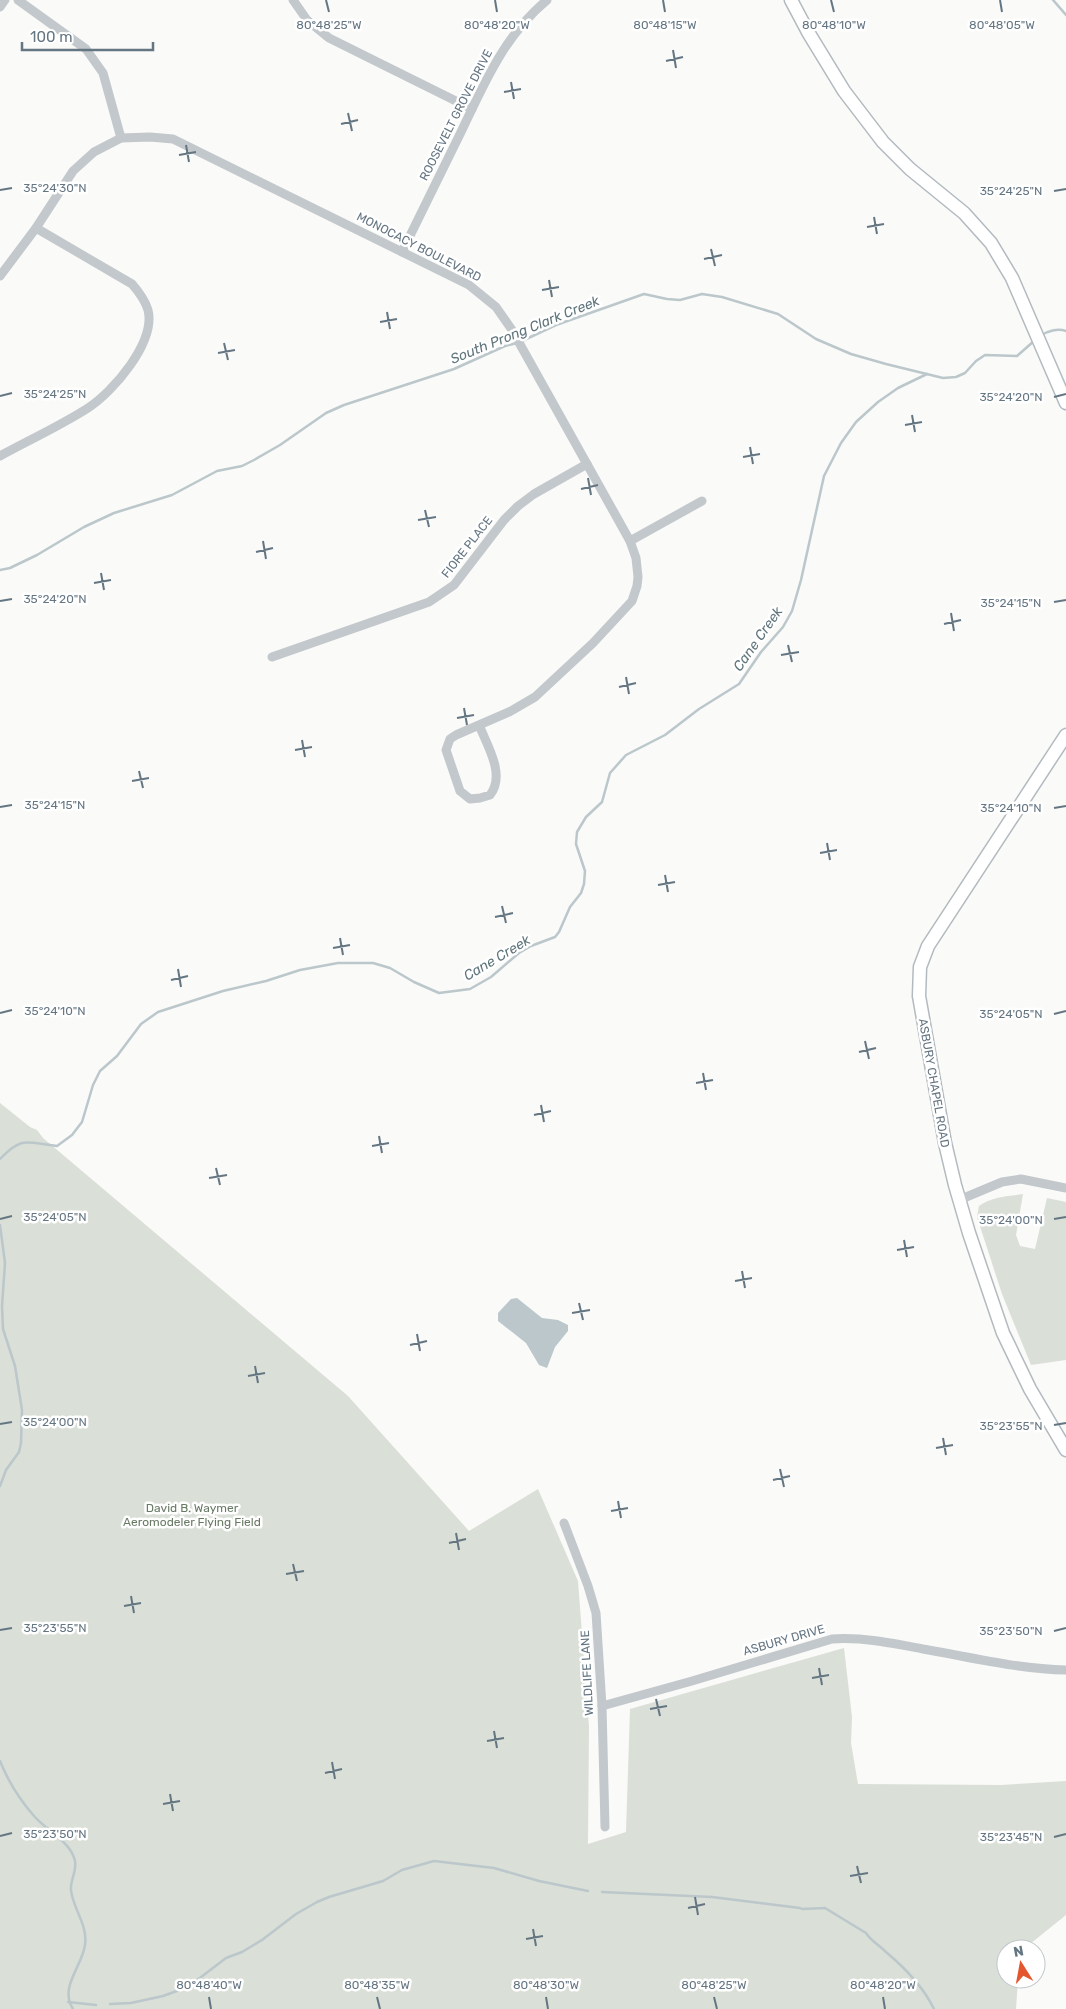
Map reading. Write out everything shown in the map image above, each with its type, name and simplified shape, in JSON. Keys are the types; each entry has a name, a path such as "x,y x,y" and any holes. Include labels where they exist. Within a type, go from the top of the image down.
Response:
{"main road":[{"path":"791,0 844,91 883,142 910,168 964,213 992,243 1012,278 1066,403"},
{"name":"ASBURY CHAPEL ROAD","path":"1066,735 928,946 920,968 919,996 945,1144 959,1200 1003,1333 1030,1389 1066,1450"}],"street":[{"path":"0,7 5,0"},
{"path":"18,0 86,49 103,73 122,138"},
{"path":"293,0 307,20 329,38 472,109"},
{"name":"ROOSEVELT GROVE DRIVE","path":"402,252 492,68 506,44 536,3 547,0"},
{"name":"MONOCACY BOULEVARD","path":"0,276 36,228 73,171 94,152 122,138 150,136 173,139 479,291 496,307 512,330 630,541 636,558 638,577 632,601 593,643 535,697 521,706 456,735 447,744 446,750 460,791 470,799 490,794 496,782 494,766 479,725"},
{"path":"0,456 89,407 109,390 142,345 148,326 148,311 142,296 132,284 36,228"},
{"name":"FIORE PLACE","path":"272,657 429,602 454,585 504,520 518,506 534,494 587,464"},
{"path":"630,541 702,501"},
{"path":"959,1200 1002,1182 1021,1179 1066,1188"},
{"name":"WILDLIFE LANE","path":"564,1523 588,1586 596,1613 602,1706 605,1827"},
{"name":"ASBURY DRIVE","path":"602,1706 832,1639 878,1640 988,1661 1066,1670"}],"green space":[{"name":"David B. Waymer Aeromodeler Flying Field","path":"0,1103 30,1127 37,1130 43,1138 348,1396 469,1531 538,1489 578,1581 589,1727 588,1844 626,1832 630,1709 844,1648 852,1717 851,1743 858,1784 1001,1785 1066,1781 1066,1915 1036,1939 996,1939 996,1989 1017,1989 1016,2009 0,2009"},
{"path":"1023,1194 1016,1235 1020,1246 1035,1249 1047,1198 1066,1202 1066,1360 1031,1365 1002,1294 977,1217 979,1206 983,1203 1000,1197"}],"shaded area":[{"path":"517,1298 542,1318 558,1320 568,1325 568,1331 555,1347 547,1368 539,1365 526,1343 498,1321 498,1313 511,1299"}],"waterway":[{"path":"1053,0 1066,15"},
{"name":"South Prong Clark Creek","path":"522,341 556,325 644,294 680,300 702,294 722,297 778,314 816,339 851,354 943,378 956,377 965,373 976,361 985,355 1017,356 1034,341"},
{"name":"South Prong Clark Creek","path":"1040,336 1053,331 1066,331"},
{"name":"South Prong Clark Creek","path":"0,570 10,568 37,555 84,527 114,513 172,495 217,471 242,466 280,445 326,413 344,405 454,369 505,346 517,343"},
{"name":"Cane Creek","path":"0,1159 14,1146 26,1142 57,1146 72,1135 82,1122 93,1085 100,1071 117,1056 141,1024 158,1012 223,991 266,981 300,970 338,963 373,963 390,968 414,982 439,993 470,989 491,977 519,953 531,946 555,937 570,907 581,893 584,884 585,871 576,844 577,832 586,817 602,802 610,773 626,755 665,735 699,709 739,684 761,652 783,627 792,611 801,580 824,476 841,443 856,422 878,402 898,388 927,374"},
{"name":"Cane Creek","path":"0,1225 5,1263 2,1306 3,1329 15,1366 22,1410 19,1452 6,1470 0,1486"},
{"name":"Cane Creek","path":"0,1761 11,1783 34,1816 63,1842 73,1854 75,1869 71,1890 85,1938 83,1953 70,1985 69,2001 73,2009"},
{"path":"110,2004 131,2003 163,1996 188,1987 226,1958 242,1952 262,1940 296,1914 317,1902 383,1881 402,1870 434,1861 494,1868 539,1881 588,1891"},
{"path":"602,1892 712,1897 802,1909 825,1908 866,1933 900,1964 919,1985 934,2009"},
{"path":"68,2002 96,2005"}]}
